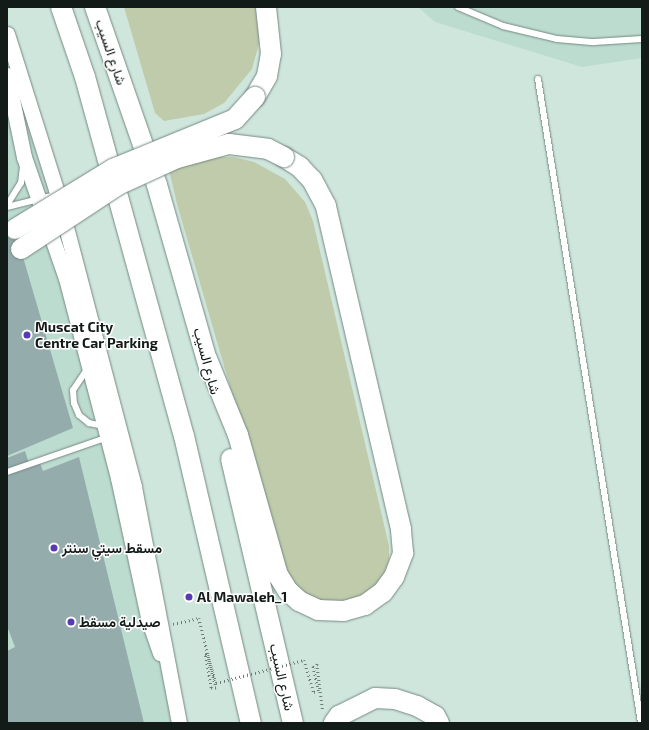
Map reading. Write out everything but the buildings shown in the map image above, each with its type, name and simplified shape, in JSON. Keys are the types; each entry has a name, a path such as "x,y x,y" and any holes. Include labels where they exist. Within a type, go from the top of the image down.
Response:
{"highway":[{"path":"61,7 85,77 184,436 251,723"},
{"path":"15,229 113,169 235,119 255,98 267,76 271,54 266,7"},
{"name":"شارع السيب","path":"98,11 157,185 207,359 293,723"},
{"path":"21,249 118,185 177,158 229,144 268,150 284,157 300,167 312,180 326,206 401,529 403,553 394,577 383,592 365,605 344,611 318,610 299,601 288,591 278,576 238,435 207,359"},
{"path":"329,719 339,716 375,698 395,698 417,706 435,716 439,723"}],"street":[{"path":"7,34 57,195 109,430 149,621 172,688"},
{"path":"7,75 24,157 37,199 66,278 89,367 109,430 134,487 163,626 172,688 180,723"}],"lane":[{"path":"458,7 503,26 556,39 594,42 642,39"},
{"path":"538,79 641,723"},
{"path":"7,206 21,183 24,157"},
{"path":"7,206 57,195"},
{"path":"89,367 73,390 74,403 79,415 89,423 109,430"},
{"path":"7,472 109,430"}],"path":[{"path":"163,626 199,618 216,688 211,688 205,654 208,654 216,683 304,660 314,692 318,691 313,667 317,664 329,719"}],"shaded area":[{"path":"124,7 257,7 260,40 252,69 224,103 204,114 164,121 155,113"},
{"path":"418,7 642,7 642,58 582,67 435,22"},
{"path":"7,34 29,99 179,723 7,723"},
{"path":"217,157 234,157 254,162 285,179 305,202 313,221 389,546 389,560 382,580 368,595 342,604 309,599 290,581 274,538 177,204 169,170"}],"place":[{"name":"Muscat City Centre Car Parking","path":"27,335"},
{"name":"مسقط سيتي سنتر","path":"54,548"},
{"name":"Al Mawaleh_1","path":"189,597"},
{"name":"صيدلية مسقط","path":"71,622"}]}
